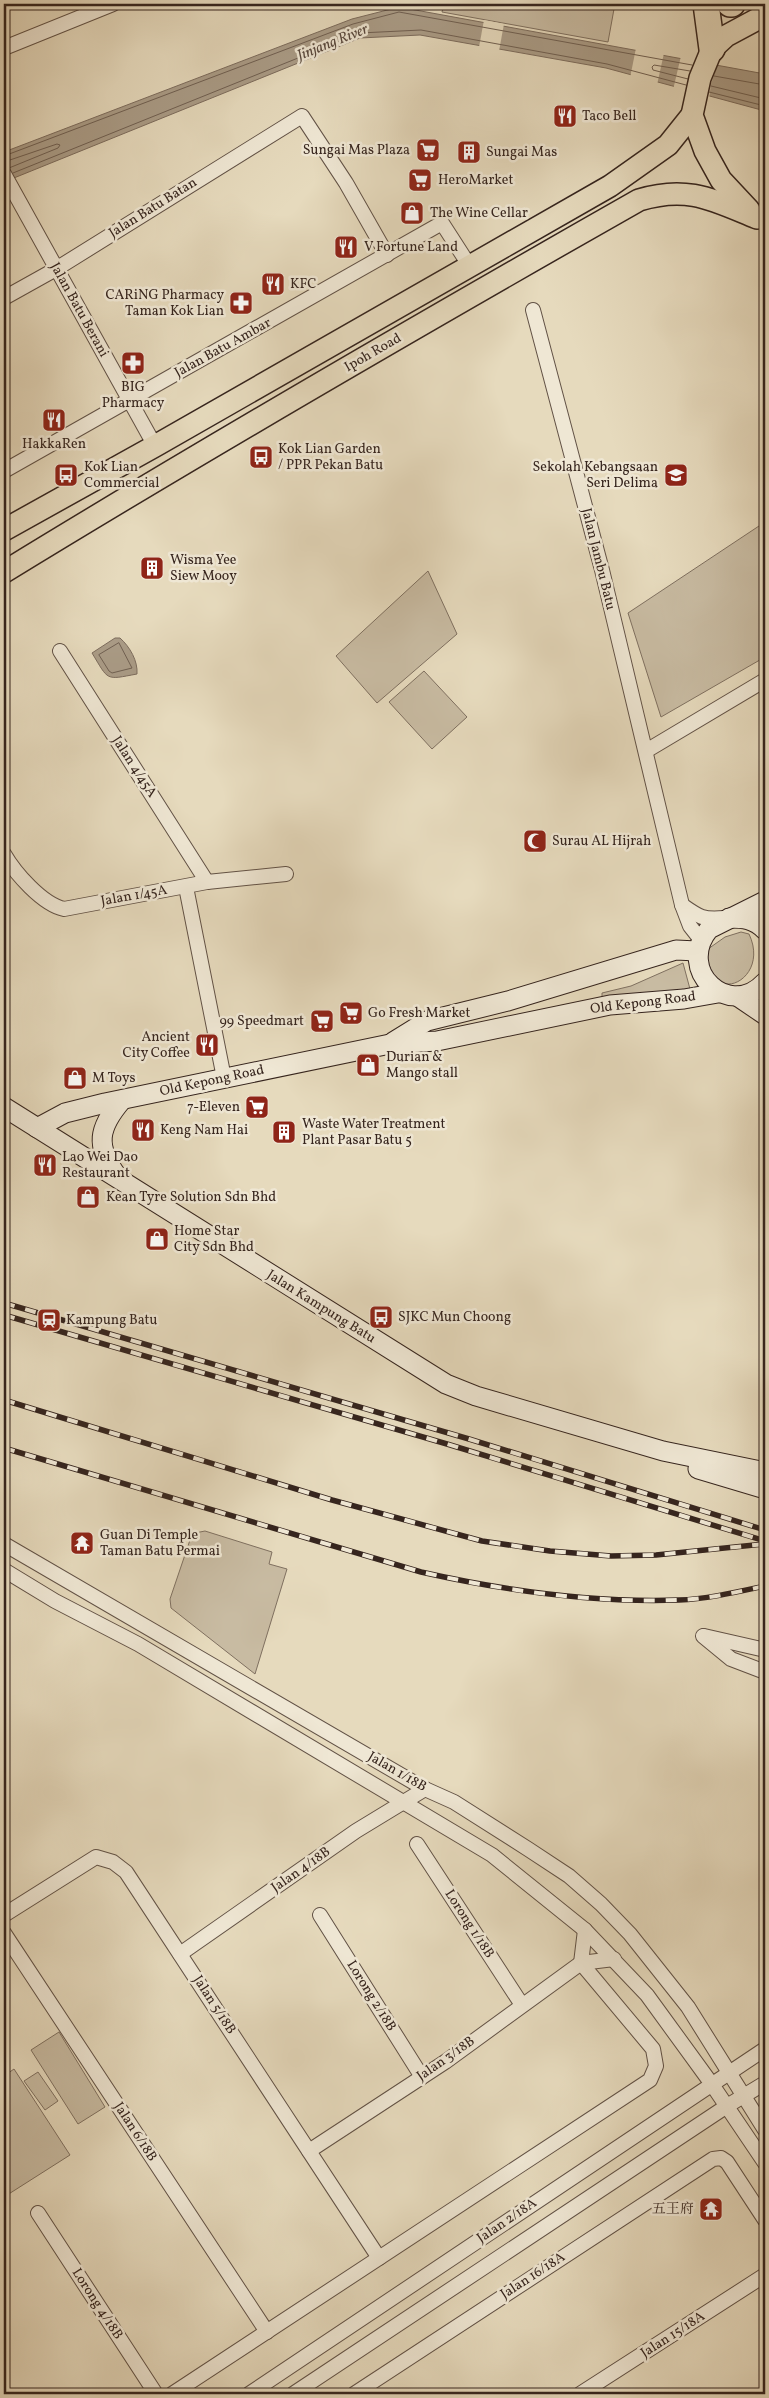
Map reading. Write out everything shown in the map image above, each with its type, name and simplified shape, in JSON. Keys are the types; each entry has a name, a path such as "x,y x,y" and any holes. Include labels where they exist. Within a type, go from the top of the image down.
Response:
{"highway":[{"path":"706,4 711,52"}],"main road":[{"path":"761,219 732,194 721,180 705,151 693,111 700,78 711,52 726,36 765,15"},
{"name":"Ipoh Road","path":"4,530 155,446 469,265 564,214 634,171 668,145 693,111"},
{"name":"Ipoh Road","path":"4,572 121,500 365,357 640,200 668,193 687,194 710,199 761,219"}],"street":[{"path":"4,48 113,4"},
{"name":"Jalan Batu Batan","path":"4,298 56,269 302,116 346,183 387,255"},
{"name":"Jalan Batu Berani","path":"4,174 155,446"},
{"name":"Jalan Batu Ambar","path":"4,471 442,223 469,265"},
{"name":"Jalan Jambu Batu","path":"533,310 602,570 682,905 699,945"},
{"name":"Jalan 4/45A","path":"60,651 207,882"},
{"path":"646,751 765,680"},
{"name":"Jalan 1/45A","path":"4,854 8,873 56,907 64,909 207,882 286,874"},
{"path":"186,887 224,1078"},
{"path":"718,993 706,982 698,967 699,945 709,929 765,901"},
{"path":"682,905 698,917 707,920 747,918 758,923 765,930"},
{"name":"Old Kepong Road","path":"390,1044 427,1021 508,1001 676,950 699,945"},
{"path":"737,996 757,990 765,982"},
{"name":"Old Kepong Road","path":"37,1128 65,1113 390,1044 437,1041 610,1005 718,993 737,996"},
{"path":"737,996 765,1014"},
{"path":"121,1181 103,1152 101,1139 104,1126 111,1113 122,1100"},
{"name":"Jalan Kampung Batu","path":"4,1107 446,1384 476,1396 663,1451 765,1472"},
{"name":"Jalan Kampung Batu","path":"663,1451 702,1471 765,1489"},
{"name":"Jalan 1/18B","path":"4,1544 425,1789 454,1802 569,1876 601,1904 630,1934 688,2007 765,2130"},
{"name":"Jalan 1/18B","path":"4,1570 55,1601 138,1644 492,1855 584,1930 647,1995 711,2083 765,2163"},
{"path":"765,1650 703,1636 731,1659 765,1672"},
{"name":"Jalan 4/18B","path":"180,1954 356,1831 425,1789"},
{"name":"Lorong 1/18B","path":"417,1844 522,2004"},
{"name":"Jalan 5/18B","path":"4,1915 96,1857 113,1862 126,1872 379,2258"},
{"name":"Lorong 2/18B","path":"320,1915 422,2077"},
{"path":"172,2394 650,2080 656,2066 653,2048 581,1964 584,1930"},
{"name":"Jalan 6/18B","path":"4,1933 8,1950 267,2332"},
{"path":"581,1964 614,1959"},
{"name":"Jalan 3/18B","path":"309,2151 422,2077 522,2004 581,1964"},
{"name":"Jalan 2/18A","path":"249,2394 711,2083 765,2049"},
{"name":"Jalan 2/18A","path":"293,2394 726,2106 765,2084"},
{"name":"Jalan 16/18A","path":"354,2394 713,2159 721,2158 728,2162 765,2220"},
{"name":"Lorong 4/18B","path":"38,2213 156,2394"},
{"name":"Jalan 15/18A","path":"580,2394 765,2275"}],"shaded area":[{"path":"444,4 583,4 614,9 608,42 442,12"},
{"path":"765,522 765,657 661,717 628,613"},
{"path":"428,571 457,634 377,703 336,656"},
{"path":"424,671 467,717 432,749 389,702"},
{"path":"741,932 749,934 753,949 753,962 741,980 732,984 723,983 715,978 710,968 708,949 725,937"},
{"path":"683,963 690,989 602,997 602,993 631,986"},
{"path":"205,1531 272,1552 269,1564 287,1569 255,1674 171,1608 170,1599 190,1540 180,1536"},
{"path":"59,2032 105,2107 78,2124 31,2050"},
{"path":"14,2069 70,2155 4,2197 4,2076"},
{"path":"38,2072 58,2101 45,2110 24,2081"}],"water":[{"name":"Jinjang River","path":"399,7 765,74 765,111 606,68 420,35 360,38 4,182 4,152 352,19"},
{"path":"115,638 120,638 130,650 135,659 137,674 119,677 109,676 105,674 92,653"}],"pier":[{"path":"484,20 504,24 499,51 479,47"},
{"path":"636,48 664,53 657,85 630,78"},
{"path":"681,56 718,63 711,84 709,99 673,90"}],"railway":[{"path":"4,1303 469,1439 765,1530"},
{"path":"4,1315 447,1444 765,1541"},
{"path":"4,1400 332,1500 482,1541 550,1551 611,1556 656,1555 765,1544"},
{"path":"4,1448 421,1572 485,1585 549,1594 614,1600 679,1600 722,1595 765,1586"}],"place":[{"name":"Taco Bell","path":"565,116"},
{"name":"Sungai Mas Plaza","path":"428,150"},
{"name":"Sungai Mas","path":"469,152"},
{"name":"HeroMarket","path":"420,180"},
{"name":"The Wine Cellar","path":"412,213"},
{"name":"V Fortune Land","path":"346,247"},
{"name":"KFC","path":"273,284"},
{"name":"CARiNG Pharmacy Taman Kok Lian","path":"241,303"},
{"name":"BIG Pharmacy","path":"133,363"},
{"name":"HakkaRen","path":"54,420"},
{"name":"Kok Lian Garden / PPR Pekan Batu","path":"261,457"},
{"name":"Kok Lian Commercial","path":"66,475"},
{"name":"Sekolah Kebangsaan Seri Delima","path":"676,475"},
{"name":"Wisma Yee Siew Mooy","path":"152,568"},
{"name":"Surau AL Hijrah","path":"535,841"},
{"name":"Go Fresh Market","path":"351,1013"},
{"name":"99 Speedmart","path":"322,1021"},
{"name":"Ancient City Coffee","path":"207,1045"},
{"name":"Durian & Mango stall","path":"368,1065"},
{"name":"M Toys","path":"75,1078"},
{"name":"7-Eleven","path":"257,1107"},
{"name":"Keng Nam Hai","path":"143,1130"},
{"name":"Waste Water Treatment Plant Pasar Batu 5","path":"284,1132"},
{"name":"Lao Wei Dao Restaurant","path":"45,1165"},
{"name":"Kean Tyre Solution Sdn Bhd","path":"88,1197"},
{"name":"Home Star City Sdn Bhd","path":"157,1239"},
{"name":"SJKC Mun Choong","path":"381,1317"},
{"name":"Kampung Batu","path":"49,1320"},
{"name":"Guan Di Temple Taman Batu Permai","path":"82,1543"},
{"name":"五王府","path":"711,2209"}]}
